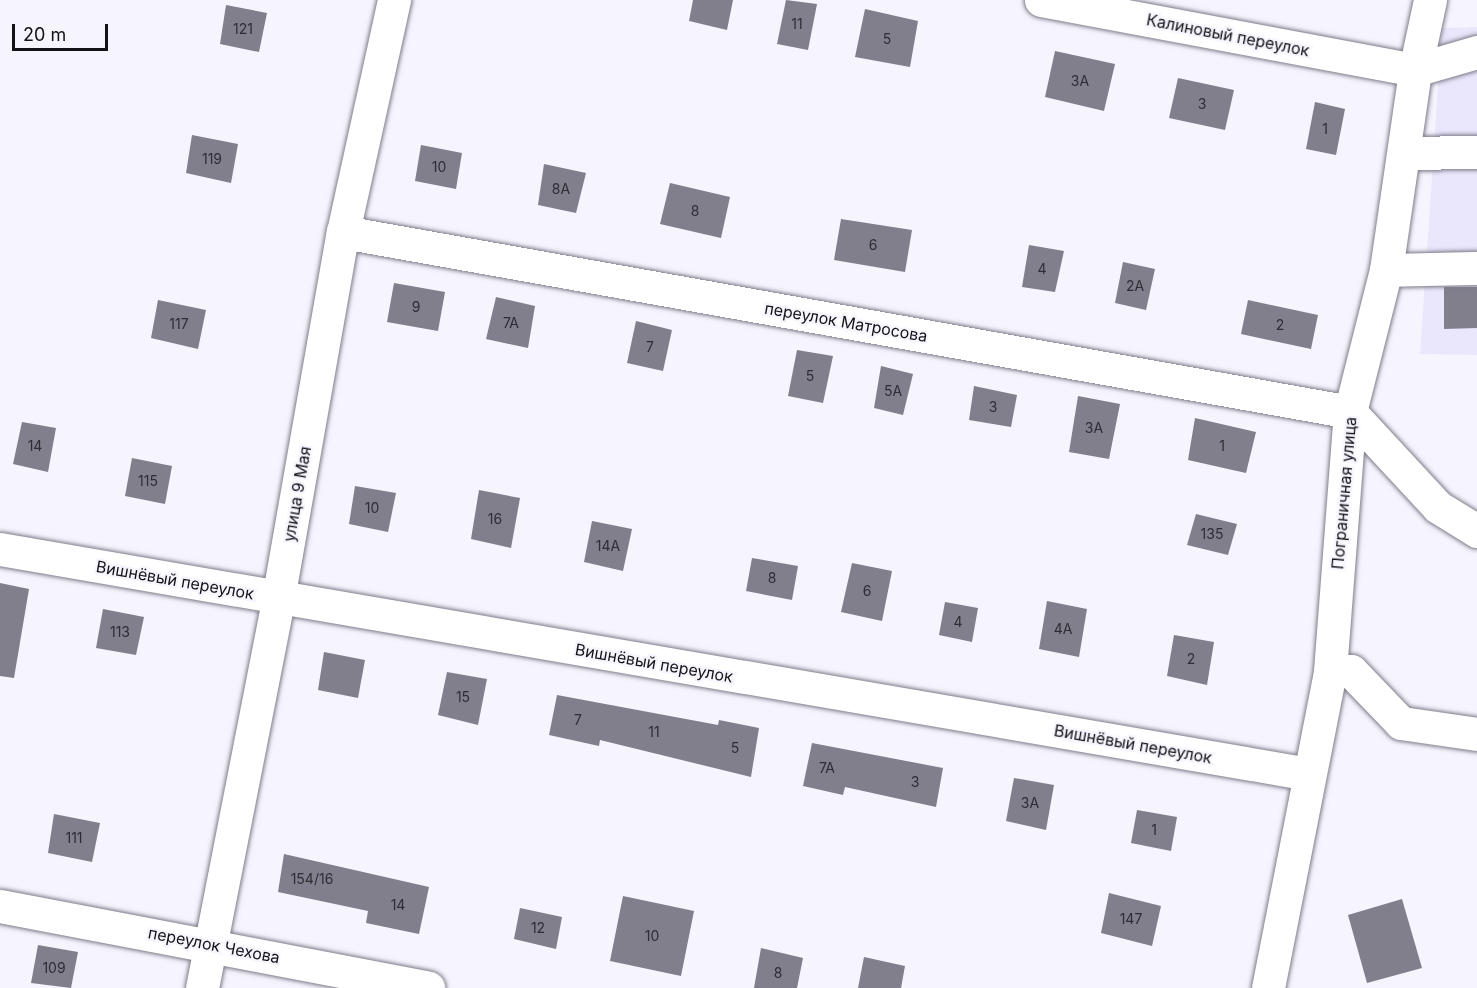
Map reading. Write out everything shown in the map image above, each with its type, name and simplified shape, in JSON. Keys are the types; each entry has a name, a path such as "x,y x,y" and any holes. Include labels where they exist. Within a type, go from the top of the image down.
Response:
{"street":[{"name":"улица 9 Мая","path":"202,988 278,599 343,232 394,0"},
{"name":"Калиновый переулок","path":"1041,0 1415,70"},
{"name":"Пограничная улица","path":"1268,988 1330,671 1350,412 1386,270 1405,153 1415,70 1430,0"},
{"path":"1415,70 1477,52"},
{"path":"1405,153 1477,152"},
{"name":"переулок Матросова","path":"343,232 1350,412"},
{"path":"1386,270 1477,268"},
{"path":"1350,412 1438,507 1477,531"},
{"name":"Вишнёвый переулок","path":"0,549 278,599 1309,774"},
{"path":"1330,671 1351,671 1401,723 1477,734"},
{"name":"переулок Чехова","path":"0,906 211,944 428,988"}],"shaded area":[{"path":"1477,27 1477,355 1420,354 1442,28"}],"building":[{"path":"693,0 733,0 727,30 689,21"},
{"path":"786,0 817,4 808,50 777,44"},
{"path":"226,5 267,13 259,52 220,44"},
{"path":"865,9 918,21 910,67 855,57"},
{"path":"1055,51 1115,64 1104,111 1045,97"},
{"path":"1178,78 1234,90 1225,130 1169,118"},
{"path":"1315,102 1345,109 1336,155 1306,149"},
{"path":"192,135 238,144 231,183 186,173"},
{"path":"421,145 462,153 456,189 415,181"},
{"path":"544,164 586,173 576,213 538,205"},
{"path":"670,183 730,197 721,238 660,224"},
{"path":"841,219 912,230 905,272 834,260"},
{"path":"1029,245 1064,251 1055,292 1022,287"},
{"path":"1123,262 1155,269 1146,310 1115,303"},
{"path":"394,283 445,292 438,331 387,322"},
{"path":"1444,287 1477,287 1477,328 1444,329"},
{"path":"496,297 535,306 528,348 486,339"},
{"path":"158,300 206,310 198,349 151,338"},
{"path":"1248,300 1318,315 1311,349 1241,334"},
{"path":"636,321 672,330 663,371 627,363"},
{"path":"797,350 833,356 823,403 788,396"},
{"path":"881,366 913,374 903,415 874,408"},
{"path":"974,386 1017,395 1011,427 969,420"},
{"path":"1078,396 1120,404 1109,459 1069,452"},
{"path":"1195,418 1256,432 1246,473 1188,460"},
{"path":"22,422 56,428 48,472 13,464"},
{"path":"132,458 172,466 165,504 125,496"},
{"path":"355,486 396,493 388,532 349,524"},
{"path":"479,490 520,498 511,548 471,539"},
{"path":"1196,514 1237,524 1228,555 1187,545"},
{"path":"592,521 632,529 623,571 584,562"},
{"path":"752,558 798,566 792,600 746,591"},
{"path":"852,563 892,571 882,621 841,612"},
{"path":"0,583 29,589 14,678 0,676"},
{"path":"1047,601 1087,609 1079,657 1039,649"},
{"path":"945,602 978,608 972,642 939,635"},
{"path":"103,609 144,617 136,655 96,648"},
{"path":"1174,635 1214,642 1207,685 1167,676"},
{"path":"324,652 365,660 358,698 318,690"},
{"path":"447,672 487,679 478,725 438,715"},
{"path":"557,695 718,725 719,720 759,728 751,777 600,740 599,746 549,735"},
{"path":"812,743 943,768 936,807 845,787 843,795 803,786"},
{"path":"1014,778 1054,785 1046,830 1006,821"},
{"path":"1137,810 1177,817 1171,851 1131,843"},
{"path":"54,814 100,823 92,862 48,853"},
{"path":"284,854 429,887 419,934 366,923 368,911 278,892"},
{"path":"1109,893 1161,906 1152,946 1101,933"},
{"path":"623,896 694,911 681,976 610,961"},
{"path":"1402,899 1422,968 1367,983 1348,915"},
{"path":"520,908 562,917 556,949 514,939"},
{"path":"38,945 78,952 71,988 31,983"},
{"path":"761,948 803,958 797,988 754,988"},
{"path":"864,957 905,966 901,988 858,988"}]}
